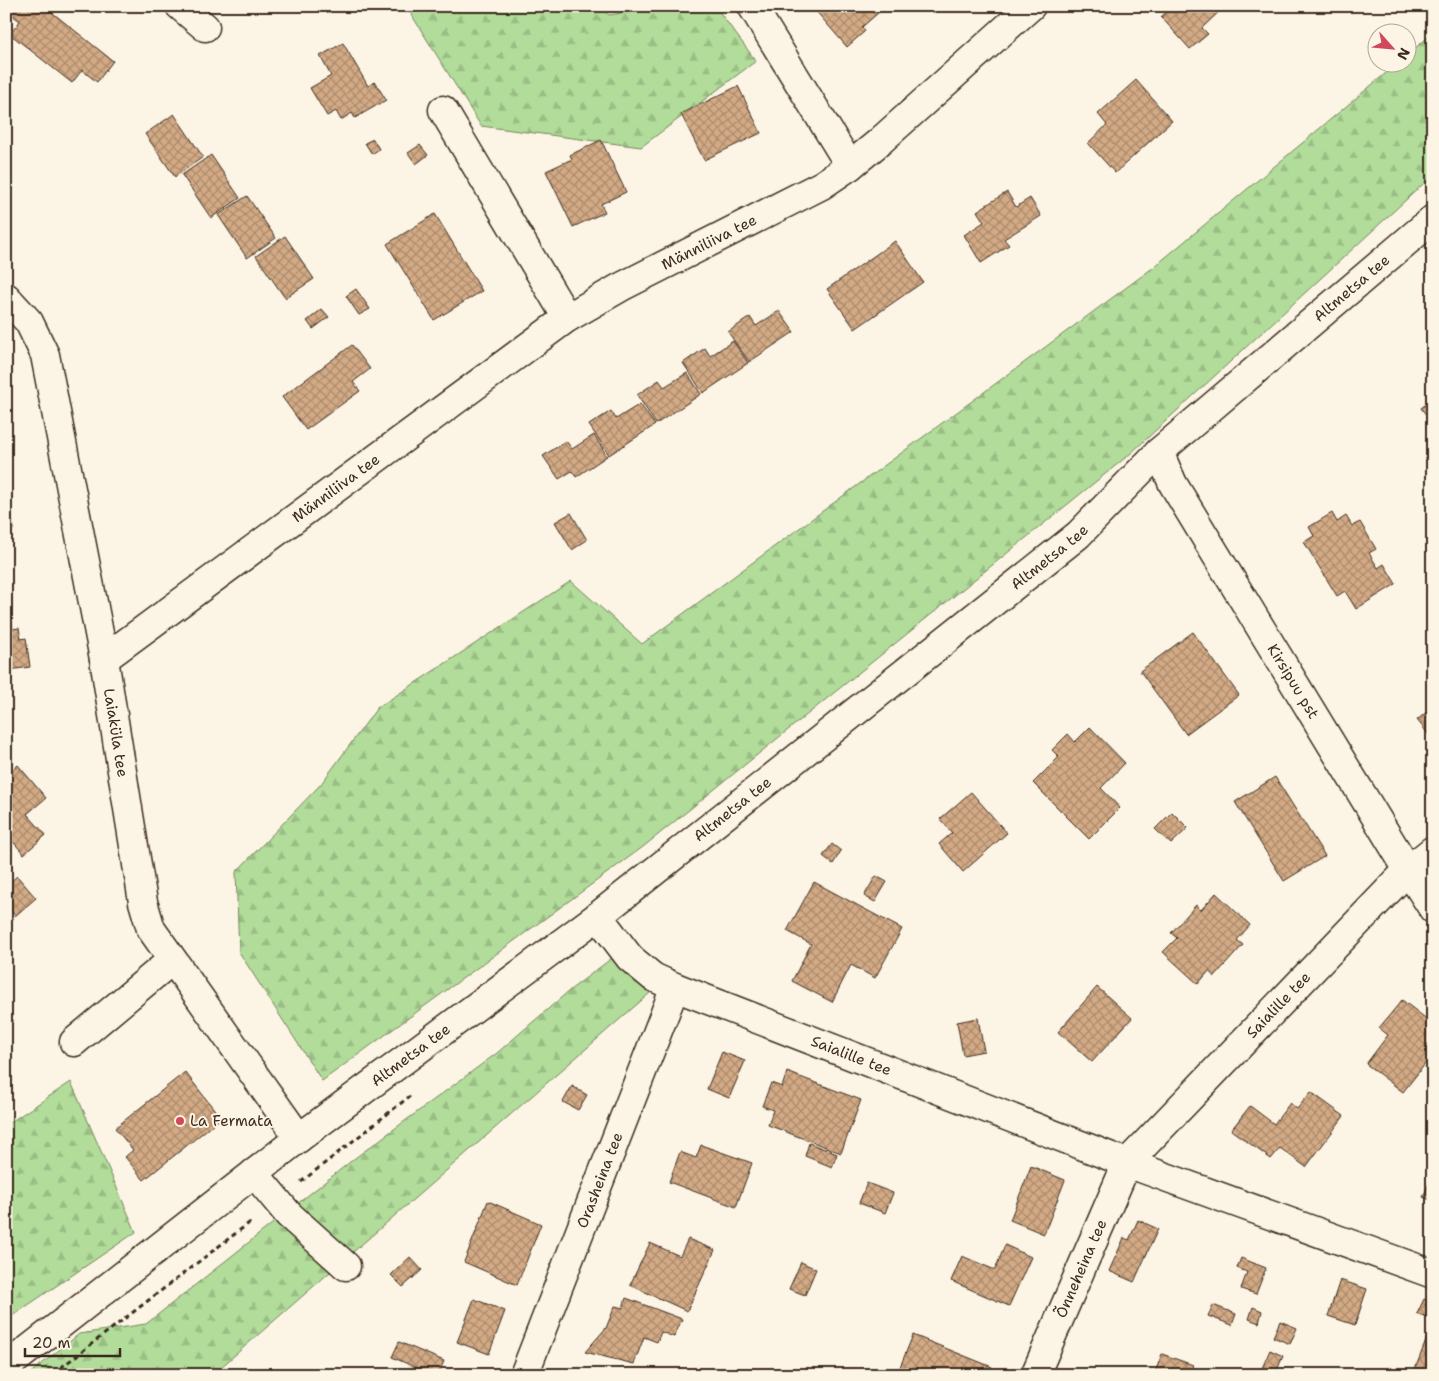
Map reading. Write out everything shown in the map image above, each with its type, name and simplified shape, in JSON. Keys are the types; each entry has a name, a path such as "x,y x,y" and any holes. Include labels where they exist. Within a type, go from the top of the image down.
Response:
{"street":[{"path":"180,6 205,27"},
{"path":"752,6 850,166"},
{"name":"Männiliiva tee","path":"104,659 567,318 621,287 822,185 850,166 878,144 1031,6"},
{"path":"443,110 567,318"},
{"name":"Altmetsa tee","path":"6,1367 299,1138 598,916 1078,535 1159,452 1433,219"},
{"name":"Laiaküla tee","path":"6,297 29,322 45,355 104,659 143,902 151,929 299,1138"},
{"name":"Kirsipuu pst","path":"1159,452 1173,484 1433,909"},
{"name":"Saialille tee","path":"1127,1163 1408,870 1433,850"},
{"name":"Saialille tee","path":"598,916 630,958 653,977 676,987 1127,1163 1433,1274"},
{"path":"74,1042 172,960"},
{"name":"Orasheina tee","path":"524,1375 676,987"},
{"name":"Õnneheina tee","path":"1035,1375 1127,1163"},
{"path":"254,1173 289,1215 346,1266"}],"path":[{"path":"55,1375 63,1366 277,1201"}],"green space":[{"path":"406,6 598,6 609,15 666,6 715,6 756,61 641,147 481,126"},
{"path":"1433,33 1433,175 1130,454 643,847 322,1081 239,952 236,872 321,784 377,708 571,581 642,644 1154,267 1387,72 1416,72 1416,47"},
{"path":"612,958 650,993 212,1375 28,1375 79,1334 146,1324 355,1158 497,1053 570,990"},
{"path":"71,1082 136,1232 6,1320 6,1125"}],"building":[{"path":"11,6 44,6 113,61 97,82 82,70 72,83 10,34 20,21 7,11"},
{"path":"819,6 886,6 862,27 865,31 847,47 815,10"},
{"path":"1173,6 1225,6 1202,28 1208,34 1190,49 1161,17"},
{"path":"343,43 368,86 375,82 386,100 355,118 352,113 341,120 336,111 327,116 310,88 331,76 320,56"},
{"path":"1136,80 1172,121 1115,173 1088,143 1107,125 1098,114"},
{"path":"738,86 761,133 704,160 681,114"},
{"path":"174,114 203,157 175,177 145,134"},
{"path":"373,139 379,149 372,154 365,143"},
{"path":"601,140 626,192 601,204 605,212 573,227 546,171 572,159 570,155"},
{"path":"420,145 428,155 416,164 408,153"},
{"path":"211,155 240,198 211,218 182,175"},
{"path":"1007,192 1016,207 1030,198 1041,216 1004,239 1009,245 981,263 964,235 984,222 977,211"},
{"path":"247,196 276,238 247,258 218,215"},
{"path":"435,214 482,291 434,320 387,244"},
{"path":"285,236 314,279 285,298 256,256"},
{"path":"895,241 923,282 855,329 827,289"},
{"path":"356,289 370,309 359,315 346,296"},
{"path":"322,309 329,317 313,329 307,321"},
{"path":"779,311 794,332 749,362 728,332 750,317 756,326"},
{"path":"733,341 748,363 703,393 683,363 705,348 710,356"},
{"path":"352,345 370,369 353,382 360,391 306,430 282,397"},
{"path":"687,373 701,394 656,424 637,395 659,380 664,387"},
{"path":"1433,399 1433,424 1421,408"},
{"path":"640,404 655,425 609,455 589,425 611,411 616,419"},
{"path":"594,435 607,456 576,477 572,471 559,479 543,456 566,441 572,449"},
{"path":"6,485 14,529 6,531"},
{"path":"571,513 587,540 572,550 555,522"},
{"path":"1332,513 1337,522 1346,516 1352,526 1360,522 1376,549 1369,553 1378,568 1384,564 1396,584 1356,609 1345,591 1337,596 1304,542 1314,536 1309,527"},
{"path":"6,602 9,602 13,629 19,628 21,639 26,638 30,667 9,670 11,682 6,683"},
{"path":"1193,632 1239,695 1186,734 1140,671"},
{"path":"1433,707 1433,740 1417,720"},
{"path":"1090,727 1125,763 1101,788 1120,808 1089,839 1033,783 1059,757 1052,750 1068,734 1075,742"},
{"path":"18,765 46,798 27,814 46,835 24,854 6,834 6,776"},
{"path":"1275,777 1325,856 1284,881 1235,802"},
{"path":"971,792 1007,833 963,872 939,844 952,833 940,819"},
{"path":"1172,812 1188,828 1171,844 1155,829"},
{"path":"832,844 841,851 833,864 823,856"},
{"path":"17,876 36,898 15,916 6,906 6,886"},
{"path":"876,876 887,882 875,902 864,896"},
{"path":"814,882 902,929 875,978 851,965 832,1002 792,981 811,944 787,931"},
{"path":"1216,893 1250,925 1237,940 1243,945 1214,977 1209,971 1198,984 1163,952 1177,938 1171,933 1196,905 1201,910"},
{"path":"1097,987 1132,1018 1092,1062 1058,1032"},
{"path":"1402,1000 1433,1024 1433,1054 1403,1092 1366,1064 1388,1035 1379,1028"},
{"path":"978,1018 984,1051 963,1055 957,1022"},
{"path":"722,1052 745,1061 729,1098 707,1089"},
{"path":"185,1072 221,1118 144,1180 125,1157 133,1150 115,1128"},
{"path":"787,1072 861,1100 841,1153 768,1125 773,1110 762,1106 771,1083 782,1087"},
{"path":"572,1086 587,1095 578,1110 563,1102"},
{"path":"1311,1092 1344,1116 1306,1167 1280,1148 1271,1159 1231,1130 1250,1106 1274,1124 1290,1103 1297,1109"},
{"path":"809,1143 837,1154 832,1167 805,1156"},
{"path":"701,1145 752,1163 736,1207 669,1182 680,1152 696,1158"},
{"path":"1031,1166 1065,1180 1044,1234 1010,1220"},
{"path":"1433,1174 1433,1201 1423,1197"},
{"path":"867,1183 893,1193 885,1213 859,1203"},
{"path":"488,1201 541,1224 517,1285 464,1262"},
{"path":"1138,1220 1158,1229 1134,1282 1109,1271 1124,1238 1129,1240"},
{"path":"688,1239 715,1250 687,1311 630,1285 650,1243 680,1256"},
{"path":"1005,1245 1031,1257 1009,1306 951,1281 962,1256 995,1270"},
{"path":"410,1257 422,1270 403,1287 391,1275"},
{"path":"1241,1258 1266,1268 1256,1294 1241,1289 1247,1272 1237,1268"},
{"path":"801,1262 816,1269 805,1295 789,1289"},
{"path":"1340,1280 1367,1289 1355,1325 1328,1316"},
{"path":"626,1298 682,1319 674,1337 661,1332 657,1342 644,1337 634,1364 585,1352 606,1328 615,1306 623,1308"},
{"path":"474,1299 505,1311 489,1354 457,1342"},
{"path":"1424,1299 1433,1303 1433,1320 1417,1314"},
{"path":"1213,1305 1236,1314 1232,1325 1208,1316"},
{"path":"1253,1307 1262,1311 1259,1323 1249,1319"},
{"path":"1280,1321 1297,1328 1290,1344 1273,1337"},
{"path":"1432,1325 1433,1375 1422,1375 1414,1372"},
{"path":"913,1335 992,1367 989,1375 905,1375 898,1372"},
{"path":"399,1342 444,1361 438,1375 433,1375 392,1357"},
{"path":"1270,1350 1283,1356 1275,1375 1259,1375"},
{"path":"1162,1354 1193,1365 1189,1375 1154,1375"}],"place":[{"name":"La Fermata","path":"180,1121"}]}
